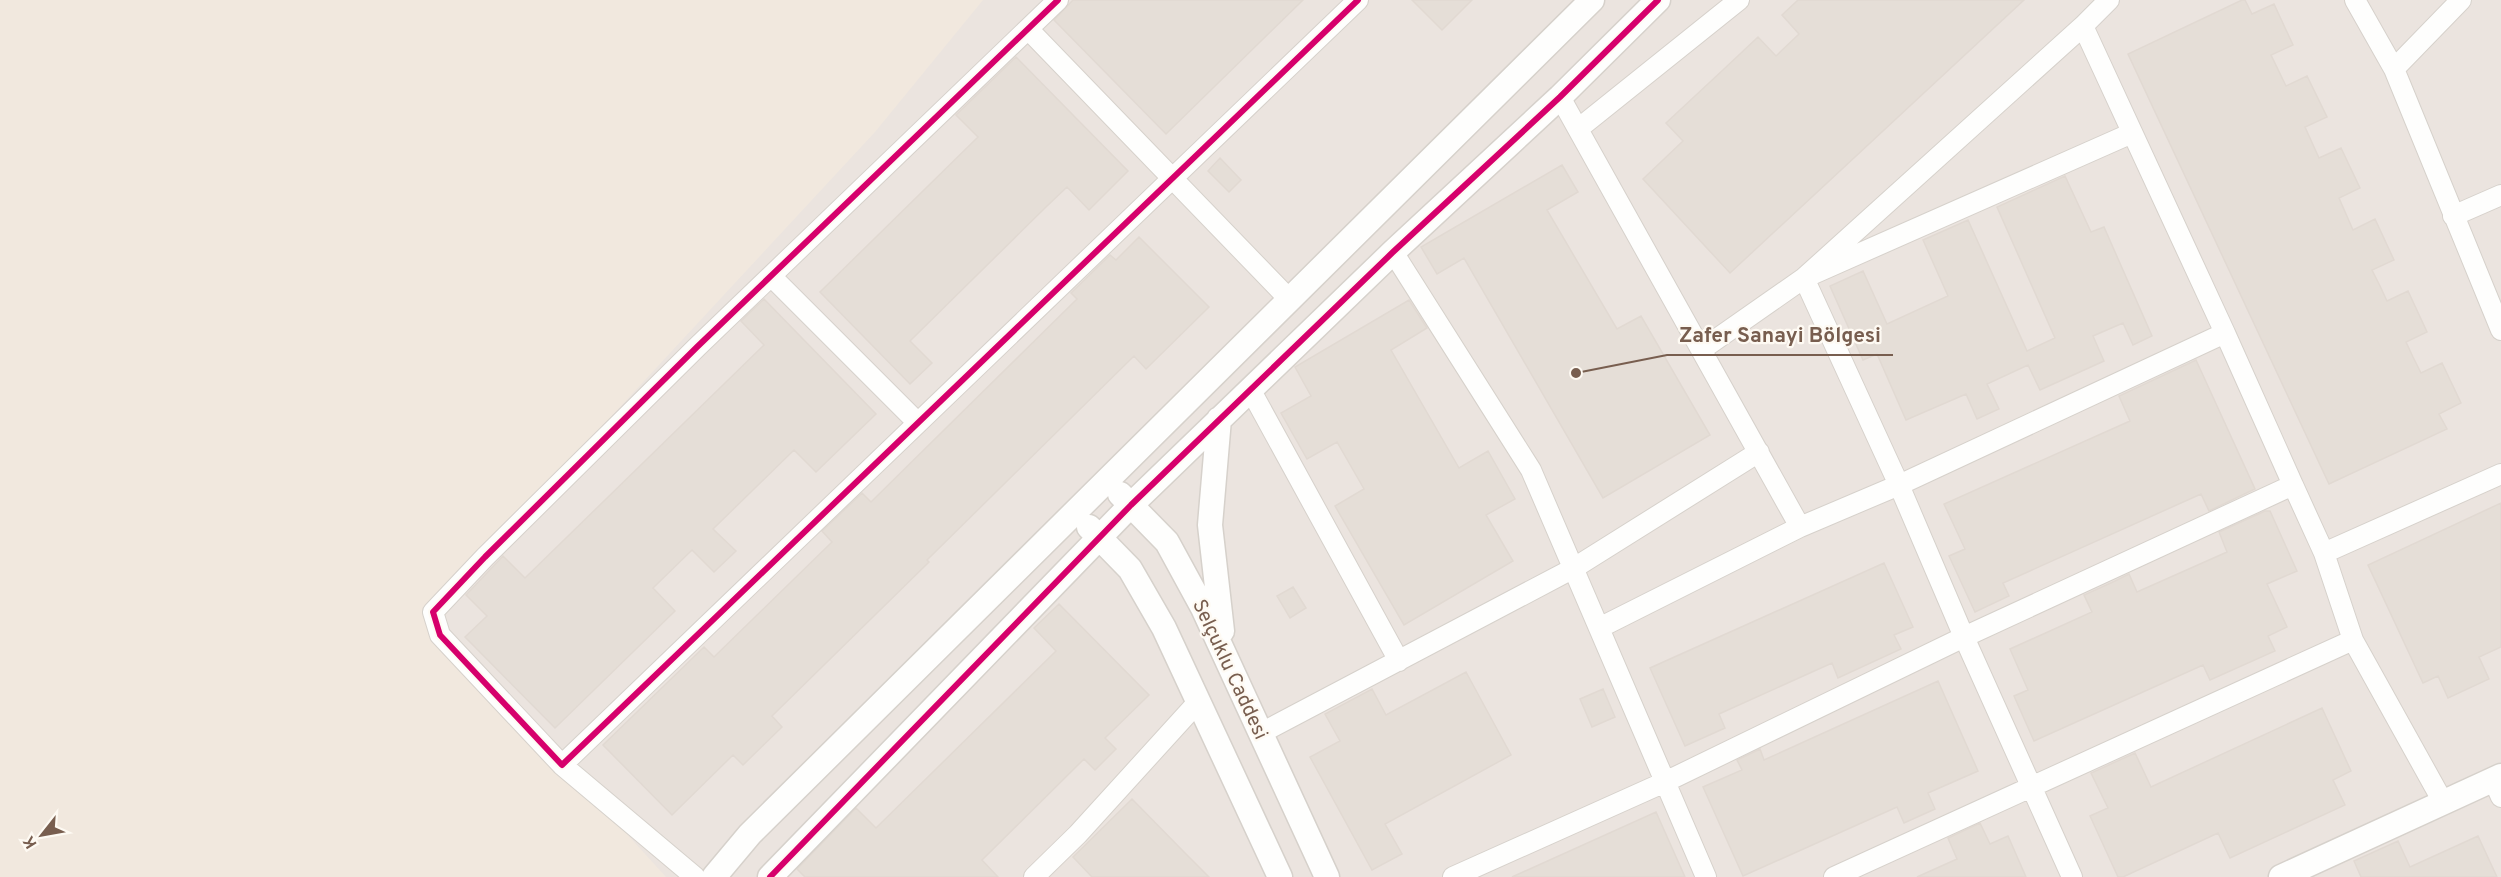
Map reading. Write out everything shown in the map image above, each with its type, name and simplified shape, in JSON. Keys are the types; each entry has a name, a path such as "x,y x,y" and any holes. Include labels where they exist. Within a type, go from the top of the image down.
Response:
{"street":[{"path":"695,877 562,765 440,635 433,612 493,549 771,276 1058,0"},
{"path":"562,765 1358,0"},
{"path":"714,877 750,834 1592,0"},
{"path":"770,877 1131,505 1393,252 1560,97 1658,0"},
{"path":"1578,129 1739,0"},
{"path":"1701,350 1804,278 2109,0"},
{"path":"2355,0 2394,69 2501,330"},
{"path":"2394,69 2461,0"},
{"path":"2083,26 2324,553 2353,640 2443,802"},
{"path":"1028,29 1289,299"},
{"path":"1560,97 1800,526"},
{"path":"1804,278 2132,133"},
{"path":"2453,216 2501,195"},
{"path":"1393,252 1531,470 1706,877"},
{"path":"771,276 918,423"},
{"path":"1804,278 1899,485 1964,637 2072,877"},
{"path":"1599,628 1800,526 1899,485 2225,333"},
{"path":"1250,389 1399,661"},
{"path":"1220,419 1210,525 1224,655"},
{"path":"1261,733 1574,568 1759,452"},
{"path":"2324,553 2501,474"},
{"name":"Selçuklu Caddesi","path":"1107,481 1167,542 1203,608 1327,877"},
{"path":"1453,877 1665,782 1964,637 2293,484"},
{"path":"1075,513 1130,569 1164,628 1280,877"},
{"path":"1834,877 2353,640"},
{"path":"1034,877 1078,834 1198,702"},
{"path":"2281,877 2306,872 2443,802 2498,784"}],"shaded area":[{"path":"0,0 2501,0 2501,877 0,877"},
{"path":"983,0 2501,0 2501,877 666,877 427,615 875,132"}],"building":[{"path":"1073,0 1303,0 1166,134 1054,20"},
{"path":"1412,0 1472,0 1442,30"},
{"path":"1798,0 2024,0 1730,273 1643,179 1683,141 1666,123 1758,37 1776,56 1799,34 1782,15"},
{"path":"2245,0 2252,14 2274,4 2293,45 2271,55 2286,86 2307,76 2327,117 2305,127 2319,158 2341,148 2360,188 2339,198 2353,230 2375,219 2394,260 2372,270 2387,301 2408,291 2427,332 2406,342 2413,357 2421,373 2442,363 2461,403 2439,414 2447,429 2329,484 2128,54"},
{"path":"1016,57 1128,171 1089,210 1067,187 1046,207 910,341 932,363 910,384 820,292 978,137 956,115"},
{"path":"1220,158 1241,180 1229,192 1208,171"},
{"path":"1562,165 1578,192 1547,210 1617,329 1641,316 1710,435 1603,498 1464,258 1437,274 1421,247"},
{"path":"2065,176 2091,232 2104,227 2152,336 2133,345 2123,323 2093,336 2104,361 2040,390 2028,365 1987,384 1999,409 1977,419 1966,394 1906,420 1877,354 1863,360 1830,286 1863,271 1887,324 1948,296 1923,240 1968,220 2027,351 2055,338 1997,207"},
{"path":"1139,237 1209,307 1146,369 1134,356 772,716 782,727 743,765 733,755 672,815 603,745 704,647 714,657 832,542 822,531 862,493 871,502 1077,299 1071,293 1110,255 1116,260"},
{"path":"764,299 876,414 816,472 794,450 713,529 736,551 714,572 692,550 653,588 675,611 555,728 465,637 487,616 466,595 503,556 525,578 764,345 741,321"},
{"path":"1409,300 1427,328 1391,350 1459,468 1488,451 1515,499 1486,515 1513,561 1404,625 1335,506 1364,489 1337,442 1307,459 1281,413 1311,396 1295,367"},
{"path":"2196,360 2255,489 2209,511 2201,494 2003,583 2009,596 1975,612 1949,556 1965,549 1944,504 2130,421 2119,396"},
{"path":"2501,503 2501,647 2479,657 2489,679 2448,698 2438,676 2423,683 2368,565"},
{"path":"2265,511 2270,511 2297,571 2267,584 2287,627 2268,636 2275,651 2210,680 2203,665 2034,741 2014,696 2028,690 2010,649 2092,612 2084,595 2129,574 2137,592 2227,552 2219,532"},
{"path":"1884,563 1913,627 1894,635 1901,649 1838,678 1832,663 1719,714 1725,728 1685,746 1650,668"},
{"path":"1293,587 1306,608 1290,618 1277,596"},
{"path":"1059,604 1149,695 1105,738 1116,749 1095,770 1084,759 982,860 998,877 805,877 797,869 856,808 876,828 1056,651 1034,628"},
{"path":"1466,672 1511,755 1385,824 1402,854 1372,870 1310,757 1340,741 1325,714 1372,689 1386,715"},
{"path":"1938,681 1978,771 1928,793 1935,809 1904,823 1897,807 1743,876 1703,787 1742,770 1737,760 1760,749 1764,760"},
{"path":"1603,689 1615,717 1592,727 1580,699"},
{"path":"2322,708 2351,771 2333,780 2345,805 2230,858 2218,833 2123,877 2118,877 2090,816 2108,808 2091,773 2135,753 2151,787"},
{"path":"1132,799 1209,877 1092,877 1073,857"},
{"path":"1656,812 1685,877 1512,877"},
{"path":"1980,823 1990,844 2008,836 2026,877 1917,877 1957,859 1948,838"},
{"path":"2478,836 2497,877 2361,877 2354,861 2398,841 2410,867"}],"cycle path":[{"path":"1058,0 697,347 485,557 433,612 440,635 562,765 1358,0"},
{"path":"770,877 1131,505 1393,252 1560,97 1658,0"}],"place":[{"name":"Zafer Sanayi Bölgesi","path":"1576,373"}]}
